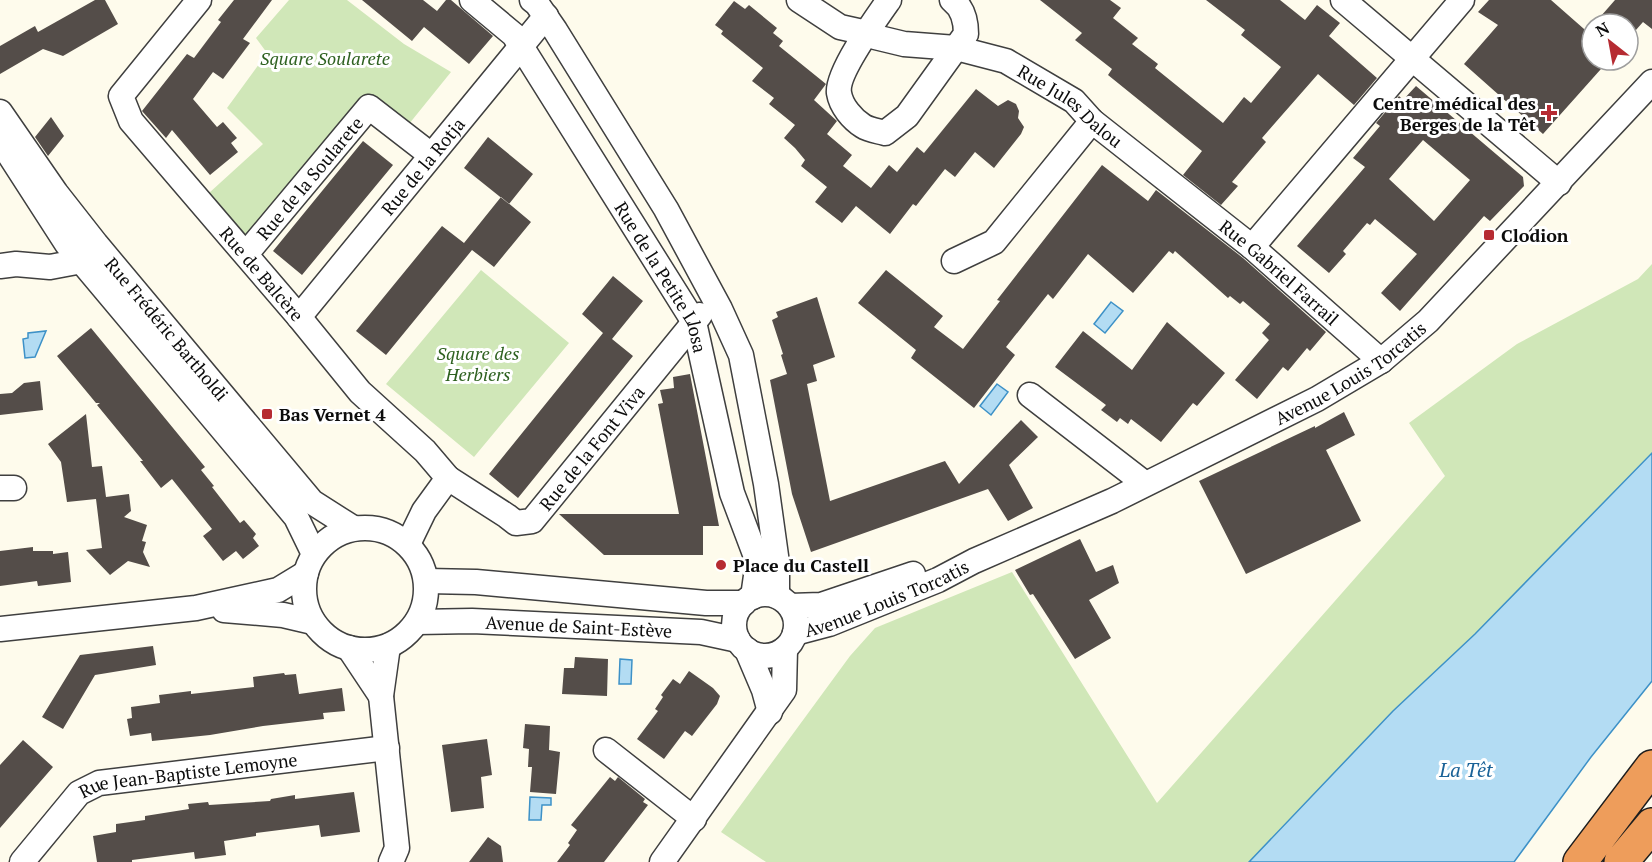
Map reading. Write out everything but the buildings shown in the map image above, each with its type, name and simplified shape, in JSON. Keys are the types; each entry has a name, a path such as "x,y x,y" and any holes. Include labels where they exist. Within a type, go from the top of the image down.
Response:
{"highway":[{"path":"1580,862 1652,767"},
{"path":"1587,862 1652,785"},
{"path":"1621,862 1652,825"}],"street":[{"name":"Rue de Balcère","path":"199,0 121,96 131,121 360,392 425,451 448,478"},
{"name":"Rue de la Petite Llosa","path":"472,0 514,35 694,322 732,493 758,562 749,600"},
{"name":"Rue Jules Dalou","path":"800,0 840,27 904,44 956,48 1006,61 1074,101 1092,121 1175,186"},
{"path":"889,0 867,33 842,78 839,92 845,108 864,127 885,132 907,116 966,34 966,24 960,6 952,0"},
{"path":"1343,0 1559,183"},
{"path":"1252,247 1462,0"},
{"name":"Rue de la Petite Llosa","path":"544,15 660,200 715,299 741,355 766,484 784,601"},
{"name":"Rue de la Rotja","path":"304,323 525,52 544,15"},
{"name":"Rue de la Rotja","path":"304,323 431,155 525,52"},
{"name":"Avenue Louis Torcatis","path":"790,641 938,580 974,561 1112,501 1144,483 1317,399 1381,362 1428,321 1652,82"},
{"name":"Rue de la Soularete","path":"246,255 369,106 431,155"},
{"name":"Rue Frédéric Bartholdi","path":"0,112 56,193 82,250 312,502 353,528"},
{"path":"954,261 994,242 1092,121"},
{"name":"Rue Frédéric Bartholdi","path":"0,140 82,250 296,517 310,564"},
{"name":"Rue Gabriel Farrail","path":"1175,186 1252,247 1381,362"},
{"path":"8,265 50,267 82,250"},
{"name":"Rue de la Font Viva","path":"448,478 516,523 532,520 715,299"},
{"path":"1030,395 1144,483"},
{"path":"408,544 424,512 448,478"},
{"path":"0,629 196,608 279,590 310,564 331,538 353,528 373,527 392,533 408,544 421,561 427,581 426,602 417,622 405,636 388,646 369,650 349,648 335,643 323,633 313,622 306,607 305,598 310,564"},
{"name":"Avenue Louis Torcatis","path":"784,601 821,605 928,570 974,561"},
{"name":"Avenue de Saint-Estève","path":"427,581 476,582 706,603 749,600"},
{"path":"662,862 770,712 784,690 790,641 796,624 784,601 770,594 749,600 738,610 735,630 765,690 770,712"},
{"path":"196,608 283,615 313,622"},
{"name":"Avenue de Saint-Estève","path":"417,622 472,621 701,632 743,645"},
{"path":"743,645 756,655 766,656 776,654 790,641"},
{"path":"388,646 381,696 397,848 391,862"},
{"path":"349,648 381,696"},
{"name":"Rue Jean-Baptiste Lemoyne","path":"22,862 79,793 99,783 387,748"},
{"path":"606,750 694,819"}],"green space":[{"name":"Square Soularete","path":"289,0 347,0 404,44 451,72 409,124 367,98 246,236 209,193 263,144 227,108 267,53 256,38"},
{"path":"1652,264 1652,453 1475,634 1393,711 1249,862 766,862 721,832 850,656 875,628 1012,572 1157,803 1445,476 1409,423 1517,344 1638,279"},
{"name":"Square des Herbiers","path":"481,270 569,343 474,457 386,384"}],"water":[{"path":"1111,302 1123,311 1105,333 1094,324"},
{"path":"46,331 35,357 25,358 23,339 28,338 28,333"},
{"path":"997,384 1008,392 991,415 980,406"},
{"name":"La Têt","path":"1652,453 1652,681 1591,757 1514,862 1249,862 1393,711 1475,634"},
{"path":"620,659 632,660 631,684 619,684"},
{"path":"530,797 551,798 551,805 542,805 541,820 529,820"}],"place":[{"name":"Centre médical des Berges de la Têt","path":"1549,113"},
{"name":"Clodion","path":"1489,235"},
{"name":"Bas Vernet 4","path":"267,414"},
{"name":"Place du Castell","path":"721,565"}]}
